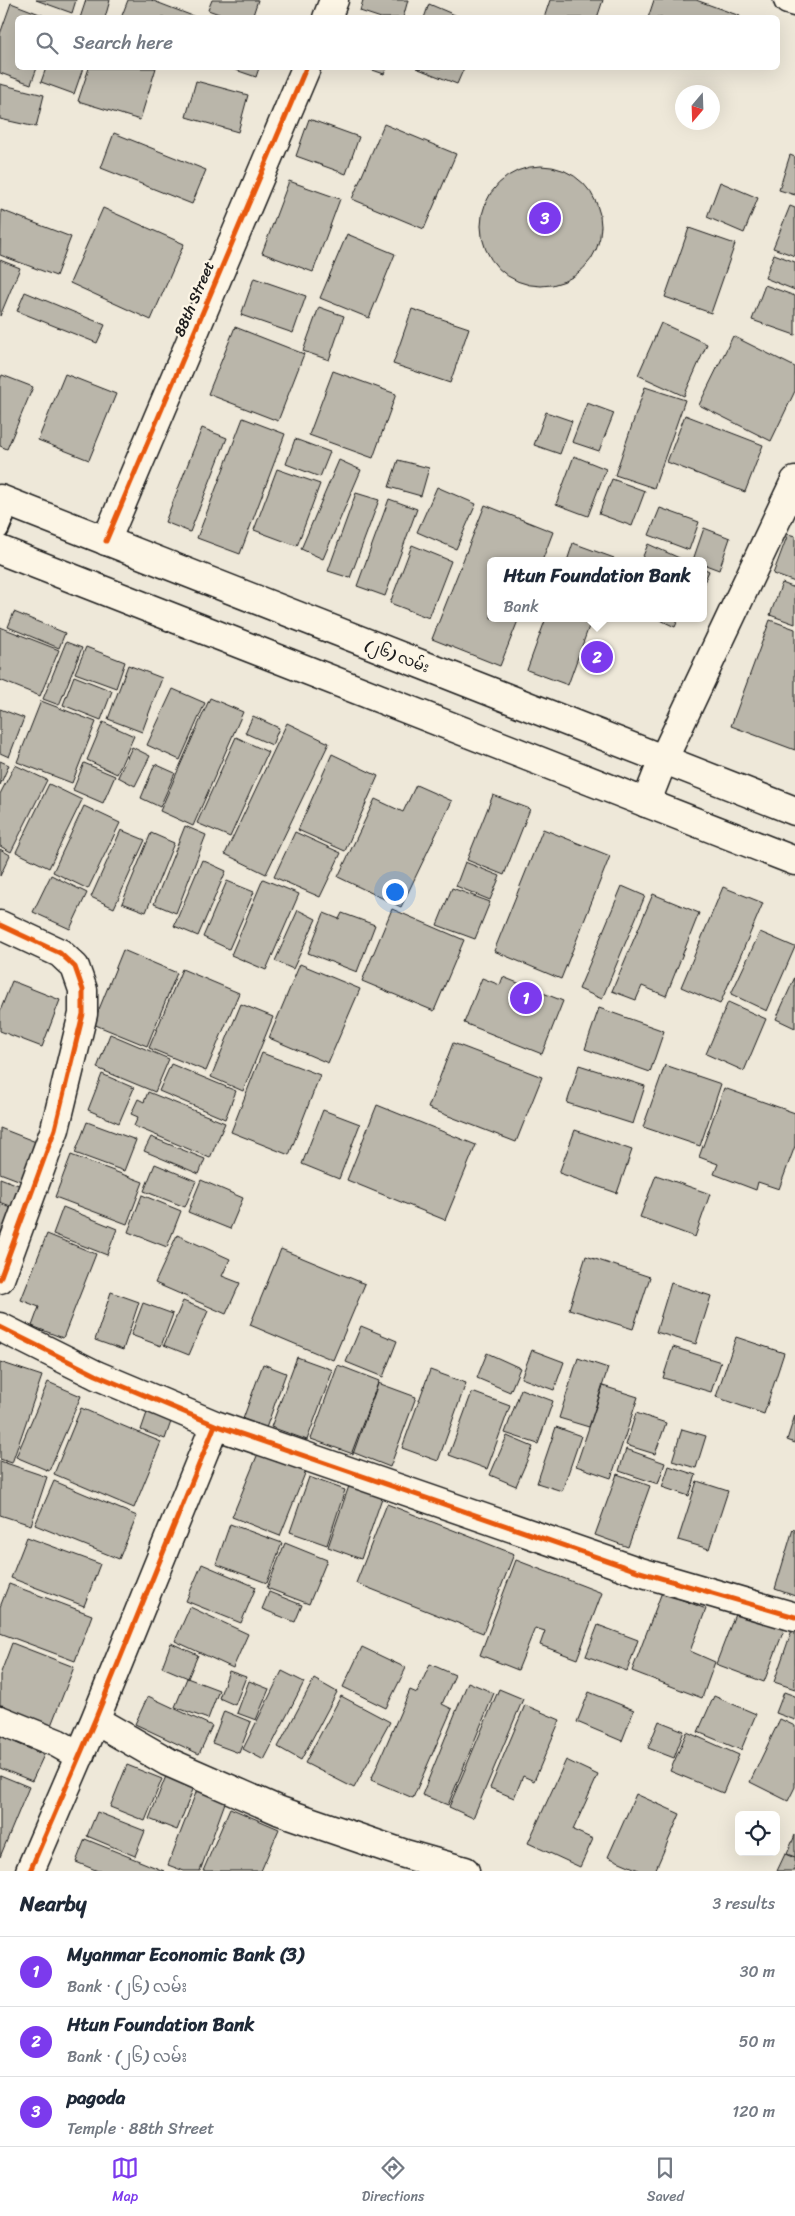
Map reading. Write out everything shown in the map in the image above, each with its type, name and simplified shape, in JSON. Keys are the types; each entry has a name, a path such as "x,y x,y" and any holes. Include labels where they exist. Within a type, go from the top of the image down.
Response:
{"street":[{"path":"328,15 334,0"},
{"path":"788,0 795,2"},
{"name":"88th Street","path":"106,541 305,70"},
{"path":"646,803 663,760 795,481"},
{"name":"(၂၆) လမ်း","path":"5,502 795,811"},
{"path":"0,550 795,861"},
{"path":"0,925 60,952 75,968 84,990 83,1014 55,1129 0,1279"},
{"path":"0,1327 96,1375 215,1425 640,1572 795,1617"},
{"path":"30,1871 95,1720 215,1425"},
{"path":"0,1720 56,1743 80,1756"},
{"path":"95,1720 168,1762 280,1811 405,1854 465,1871"}],"lane":[{"path":"0,530 5,502"}],"building":[{"path":"36,0 76,0 72,13"},
{"path":"86,0 110,0 106,15 81,15"},
{"path":"128,0 151,0 190,15 122,15"},
{"path":"212,0 258,0 253,15 222,15 208,10"},
{"path":"363,0 408,0 404,15 372,15 360,11"},
{"path":"550,0 603,0 598,15 545,15"},
{"path":"654,0 696,0 737,15 649,15"},
{"path":"11,3 42,15 15,15 15,70 36,70 31,84 0,73 0,34"},
{"path":"429,4 455,15 425,15"},
{"path":"45,70 82,70 74,94 41,82"},
{"path":"88,70 155,70 140,120 78,101"},
{"path":"236,70 258,70 256,77"},
{"path":"373,70 386,70 384,74"},
{"path":"421,70 463,70 457,84"},
{"path":"196,81 248,95 238,132 186,117"},
{"path":"0,84 44,95 36,127 0,119"},
{"path":"309,119 359,137 346,174 296,156"},
{"path":"384,124 456,154 424,229 352,199"},
{"path":"114,133 206,170 192,204 101,168"},
{"path":"790,155 795,157 795,195 779,190"},
{"path":"541,166 564,170 584,183 597,203 601,226 597,249 584,269 564,282 541,286 518,282 498,269 485,249 481,226 485,203 498,183 518,170"},
{"path":"289,181 340,199 313,272 262,253"},
{"path":"720,182 758,198 744,233 707,217"},
{"path":"790,206 795,208 795,256 773,248"},
{"path":"103,208 184,244 151,320 70,283"},
{"path":"1,210 71,237 56,276 0,255"},
{"path":"689,228 735,244 711,313 665,297"},
{"path":"347,234 395,254 369,318 320,298"},
{"path":"774,254 795,262 795,290 765,278"},
{"path":"0,260 20,268 0,316"},
{"path":"254,278 306,296 293,333 241,315"},
{"path":"765,285 795,296 795,335 752,320"},
{"path":"25,292 105,325 97,343 17,311"},
{"path":"319,307 344,316 329,360 303,351"},
{"path":"412,309 469,328 450,383 393,364"},
{"path":"661,323 707,344 684,396 638,375"},
{"path":"235,327 304,354 278,421 208,394"},
{"path":"733,336 795,367 795,391 771,441 699,405"},
{"path":"333,371 396,394 373,458 309,435"},
{"path":"65,374 116,394 89,460 38,440"},
{"path":"2,375 33,387 7,449 0,446 0,380"},
{"path":"645,387 685,400 654,488 615,475"},
{"path":"587,403 614,413 599,451 572,442"},
{"path":"546,412 572,421 560,454 534,445"},
{"path":"685,415 763,445 745,492 667,462"},
{"path":"243,418 285,434 240,554 197,538"},
{"path":"202,428 227,438 190,532 165,522"},
{"path":"295,439 330,452 320,477 286,464"},
{"path":"574,456 606,469 588,516 556,504"},
{"path":"339,460 361,470 323,559 301,549"},
{"path":"398,460 429,468 421,496 389,487"},
{"path":"277,469 320,484 297,546 254,530"},
{"path":"612,479 645,491 632,526 599,514"},
{"path":"437,487 476,504 456,549 417,532"},
{"path":"356,493 379,500 350,578 328,571"},
{"path":"389,499 417,509 385,596 357,586"},
{"path":"485,505 553,532 544,557 487,557 487,622 517,622 500,666 432,639"},
{"path":"660,508 699,522 689,550 649,535"},
{"path":"704,528 730,538 719,570 707,566 707,557 694,557"},
{"path":"788,534 795,536 795,582 773,574"},
{"path":"573,543 611,557 568,557"},
{"path":"648,544 677,557 643,557"},
{"path":"412,545 451,561 429,618 390,603"},
{"path":"782,583 795,588 795,624 770,615"},
{"path":"14,612 65,633 59,648 8,627"},
{"path":"770,620 795,629 795,750 731,726"},
{"path":"545,622 591,622 568,685 527,670"},
{"path":"664,622 677,622 675,627"},
{"path":"0,627 59,650 40,696 0,680"},
{"path":"66,642 82,648 59,705 43,699"},
{"path":"86,647 125,662 116,688 75,673"},
{"path":"128,665 162,678 142,732 108,719"},
{"path":"74,676 112,691 101,720 63,705"},
{"path":"173,689 205,703 180,760 147,745"},
{"path":"210,698 243,712 193,826 160,811"},
{"path":"41,701 96,722 72,783 17,762"},
{"path":"0,709 24,718 9,757 0,753"},
{"path":"253,716 279,728 272,745 245,733"},
{"path":"103,722 134,736 117,774 87,760"},
{"path":"287,723 329,743 266,874 225,854"},
{"path":"236,737 268,752 230,837 197,823"},
{"path":"132,747 150,756 135,786 118,777"},
{"path":"332,754 378,776 345,851 298,830"},
{"path":"0,761 9,765 0,785"},
{"path":"84,763 115,776 103,803 73,790"},
{"path":"155,764 175,773 160,807 141,798"},
{"path":"15,765 47,780 11,852 0,846 0,794"},
{"path":"49,784 82,800 49,868 16,852"},
{"path":"416,785 452,801 401,907 338,877 375,799 403,812"},
{"path":"493,795 530,809 504,875 467,860"},
{"path":"84,806 120,823 88,889 53,872"},
{"path":"185,826 206,835 176,913 154,904"},
{"path":"543,829 610,856 561,979 494,951"},
{"path":"121,830 145,840 114,908 91,897"},
{"path":"295,832 341,853 320,897 274,877"},
{"path":"151,833 174,843 146,912 122,903"},
{"path":"0,849 10,855 0,876"},
{"path":"202,860 226,871 198,936 174,926"},
{"path":"465,862 500,876 490,900 456,886"},
{"path":"51,875 87,893 70,929 33,912"},
{"path":"263,879 299,894 266,970 231,955"},
{"path":"227,881 254,892 229,949 203,937"},
{"path":"622,886 645,896 602,999 579,989"},
{"path":"723,887 763,903 720,1004 681,987"},
{"path":"452,888 490,902 475,939 437,925"},
{"path":"653,894 699,913 666,996 642,986 636,1000 612,991"},
{"path":"392,909 464,940 434,1011 362,981"},
{"path":"298,910 316,919 293,969 275,961"},
{"path":"324,913 339,919 342,913 375,925 357,972 308,953"},
{"path":"760,932 795,947 767,1011 731,994"},
{"path":"123,950 177,973 147,1046 93,1024"},
{"path":"300,964 360,989 328,1063 269,1038"},
{"path":"182,969 239,993 206,1071 149,1048"},
{"path":"503,977 563,1001 542,1054 464,1023 482,978 500,985"},
{"path":"795,977 795,1028 776,1019"},
{"path":"12,981 60,1000 42,1047 0,1031 0,1011"},
{"path":"728,1002 766,1019 744,1071 706,1054"},
{"path":"241,1004 273,1017 243,1091 211,1077"},
{"path":"599,1008 664,1031 650,1072 585,1049"},
{"path":"110,1034 169,1059 155,1092 97,1068"},
{"path":"453,1043 542,1077 516,1142 428,1108"},
{"path":"262,1053 320,1075 289,1155 231,1132"},
{"path":"171,1064 236,1091 225,1119 159,1091"},
{"path":"579,1065 645,1086 633,1124 567,1103"},
{"path":"665,1065 721,1084 700,1146 643,1127"},
{"path":"102,1074 134,1088 119,1123 88,1110"},
{"path":"724,1088 795,1113 795,1146 779,1189 758,1182 756,1190 714,1174 718,1164 699,1157"},
{"path":"148,1092 225,1123 210,1158 134,1126 138,1117 131,1114 138,1099 144,1102"},
{"path":"377,1105 476,1145 445,1220 347,1180"},
{"path":"323,1110 360,1124 339,1179 302,1164"},
{"path":"87,1122 136,1140 124,1171 75,1153"},
{"path":"0,1128 36,1142 21,1181 0,1173"},
{"path":"575,1130 632,1150 617,1193 559,1173"},
{"path":"151,1137 205,1159 199,1174 144,1151"},
{"path":"71,1155 143,1182 127,1224 55,1197"},
{"path":"155,1164 196,1181 185,1207 144,1191"},
{"path":"656,1175 710,1194 695,1237 640,1217"},
{"path":"0,1178 21,1186 13,1207 0,1202"},
{"path":"201,1180 243,1198 230,1229 188,1212"},
{"path":"142,1195 181,1211 167,1247 128,1232"},
{"path":"0,1204 14,1209 0,1247"},
{"path":"63,1207 117,1229 107,1255 53,1234"},
{"path":"47,1234 96,1254 63,1338 32,1326 39,1307 21,1300"},
{"path":"177,1235 230,1259 222,1276 240,1283 226,1314 155,1283"},
{"path":"281,1249 365,1284 333,1360 250,1325"},
{"path":"586,1256 650,1277 633,1329 569,1309"},
{"path":"671,1283 711,1296 696,1344 656,1332"},
{"path":"111,1292 139,1302 123,1350 95,1340"},
{"path":"183,1301 208,1311 189,1355 164,1345"},
{"path":"143,1303 173,1314 161,1346 131,1335"},
{"path":"361,1326 397,1341 383,1377 346,1362"},
{"path":"736,1337 784,1353 764,1414 716,1397"},
{"path":"673,1347 721,1362 711,1392 663,1378"},
{"path":"532,1350 564,1362 554,1390 521,1378"},
{"path":"487,1353 520,1368 510,1392 477,1378"},
{"path":"297,1357 333,1370 307,1440 271,1427"},
{"path":"578,1358 608,1368 589,1427 559,1418"},
{"path":"0,1362 42,1376 12,1463 0,1459"},
{"path":"263,1364 286,1373 266,1428 243,1419"},
{"path":"338,1365 379,1381 353,1454 311,1439"},
{"path":"430,1370 466,1383 438,1461 402,1448"},
{"path":"48,1382 81,1396 49,1471 16,1457"},
{"path":"378,1383 416,1397 390,1467 352,1452"},
{"path":"603,1386 638,1397 611,1478 576,1466"},
{"path":"521,1389 553,1401 538,1444 505,1433"},
{"path":"472,1392 510,1406 487,1469 449,1455"},
{"path":"151,1401 175,1410 165,1439 141,1430"},
{"path":"81,1408 161,1442 134,1508 54,1474"},
{"path":"636,1413 666,1423 655,1454 626,1445"},
{"path":"795,1415 795,1443 787,1440"},
{"path":"556,1427 581,1436 562,1491 537,1483"},
{"path":"682,1429 706,1436 696,1468 672,1461"},
{"path":"507,1436 533,1447 516,1486 490,1475"},
{"path":"626,1449 665,1463 658,1484 619,1471"},
{"path":"259,1451 306,1471 280,1536 232,1517"},
{"path":"0,1461 47,1477 31,1525 0,1515"},
{"path":"669,1466 696,1475 689,1496 662,1487"},
{"path":"617,1474 650,1486 628,1547 595,1535"},
{"path":"309,1477 345,1490 327,1545 290,1532"},
{"path":"54,1481 137,1516 119,1559 35,1525"},
{"path":"697,1481 728,1491 709,1549 678,1540"},
{"path":"350,1483 383,1495 361,1559 328,1547"},
{"path":"387,1504 514,1554 483,1633 356,1583"},
{"path":"230,1524 282,1543 267,1583 216,1564"},
{"path":"793,1529 795,1530 795,1596 775,1589"},
{"path":"27,1537 100,1564 84,1606 11,1578"},
{"path":"285,1543 327,1560 309,1604 267,1588"},
{"path":"516,1560 602,1593 577,1659 540,1645 545,1631 535,1628 518,1670 480,1655"},
{"path":"202,1564 256,1587 241,1623 186,1601"},
{"path":"9,1584 92,1615 75,1661 0,1633 0,1607"},
{"path":"269,1592 302,1605 295,1622 262,1609"},
{"path":"662,1592 706,1609 690,1651 715,1662 702,1698 632,1671"},
{"path":"190,1607 248,1634 233,1668 175,1641"},
{"path":"737,1609 785,1627 764,1682 716,1664"},
{"path":"598,1625 638,1640 627,1671 586,1656"},
{"path":"793,1627 795,1628 795,1689 774,1682"},
{"path":"12,1643 74,1667 50,1728 0,1708 0,1675"},
{"path":"171,1643 198,1655 188,1678 162,1667"},
{"path":"362,1647 406,1668 386,1708 343,1687"},
{"path":"430,1664 455,1675 442,1704 452,1709 413,1798 371,1780 410,1690 417,1693"},
{"path":"229,1671 246,1677 235,1705 219,1698"},
{"path":"282,1671 304,1682 264,1760 243,1749"},
{"path":"187,1678 219,1690 208,1719 175,1707"},
{"path":"314,1679 337,1692 301,1760 278,1747"},
{"path":"249,1681 269,1689 256,1720 237,1713"},
{"path":"468,1682 494,1693 448,1805 422,1795"},
{"path":"499,1689 523,1699 473,1818 449,1807"},
{"path":"589,1692 634,1710 622,1741 577,1722"},
{"path":"784,1692 795,1696 795,1720 776,1713"},
{"path":"148,1696 212,1726 199,1754 135,1724"},
{"path":"341,1696 390,1722 354,1788 305,1763"},
{"path":"714,1696 756,1714 741,1750 698,1732"},
{"path":"525,1705 560,1720 534,1781 523,1776 514,1798 490,1788"},
{"path":"224,1711 251,1722 239,1753 212,1743"},
{"path":"780,1719 795,1726 795,1787 788,1801 750,1782"},
{"path":"659,1721 684,1731 674,1758 648,1748"},
{"path":"687,1732 739,1755 723,1793 670,1771"},
{"path":"0,1736 44,1755 32,1781 0,1768"},
{"path":"566,1760 598,1775 573,1830 593,1839 580,1867 528,1843"},
{"path":"127,1765 162,1779 145,1821 110,1807"},
{"path":"0,1775 29,1787 0,1857"},
{"path":"166,1776 194,1787 177,1830 149,1819"},
{"path":"197,1790 226,1800 200,1871 184,1871 168,1865"},
{"path":"636,1794 680,1814 655,1871 641,1871 608,1857"},
{"path":"230,1808 279,1829 261,1871 203,1871"},
{"path":"97,1812 145,1831 135,1856 87,1836"},
{"path":"795,1835 795,1857 787,1854"},
{"path":"85,1839 164,1871 98,1871 76,1862"},
{"path":"785,1854 795,1858 795,1871 777,1871"}],"cycle path":[{"path":"106,541 305,70"},
{"path":"0,925 60,953 75,967 83,990 83,1014 55,1129 0,1279"},
{"path":"0,1327 96,1375 215,1425 640,1572 795,1617"},
{"path":"30,1871 95,1720 215,1425"}],"place":[{"name":"pagoda","path":"545,218"},
{"name":"Htun Foundation Bank","path":"597,657"},
{"name":"Myanmar Economic Bank (3)","path":"526,998"}]}
